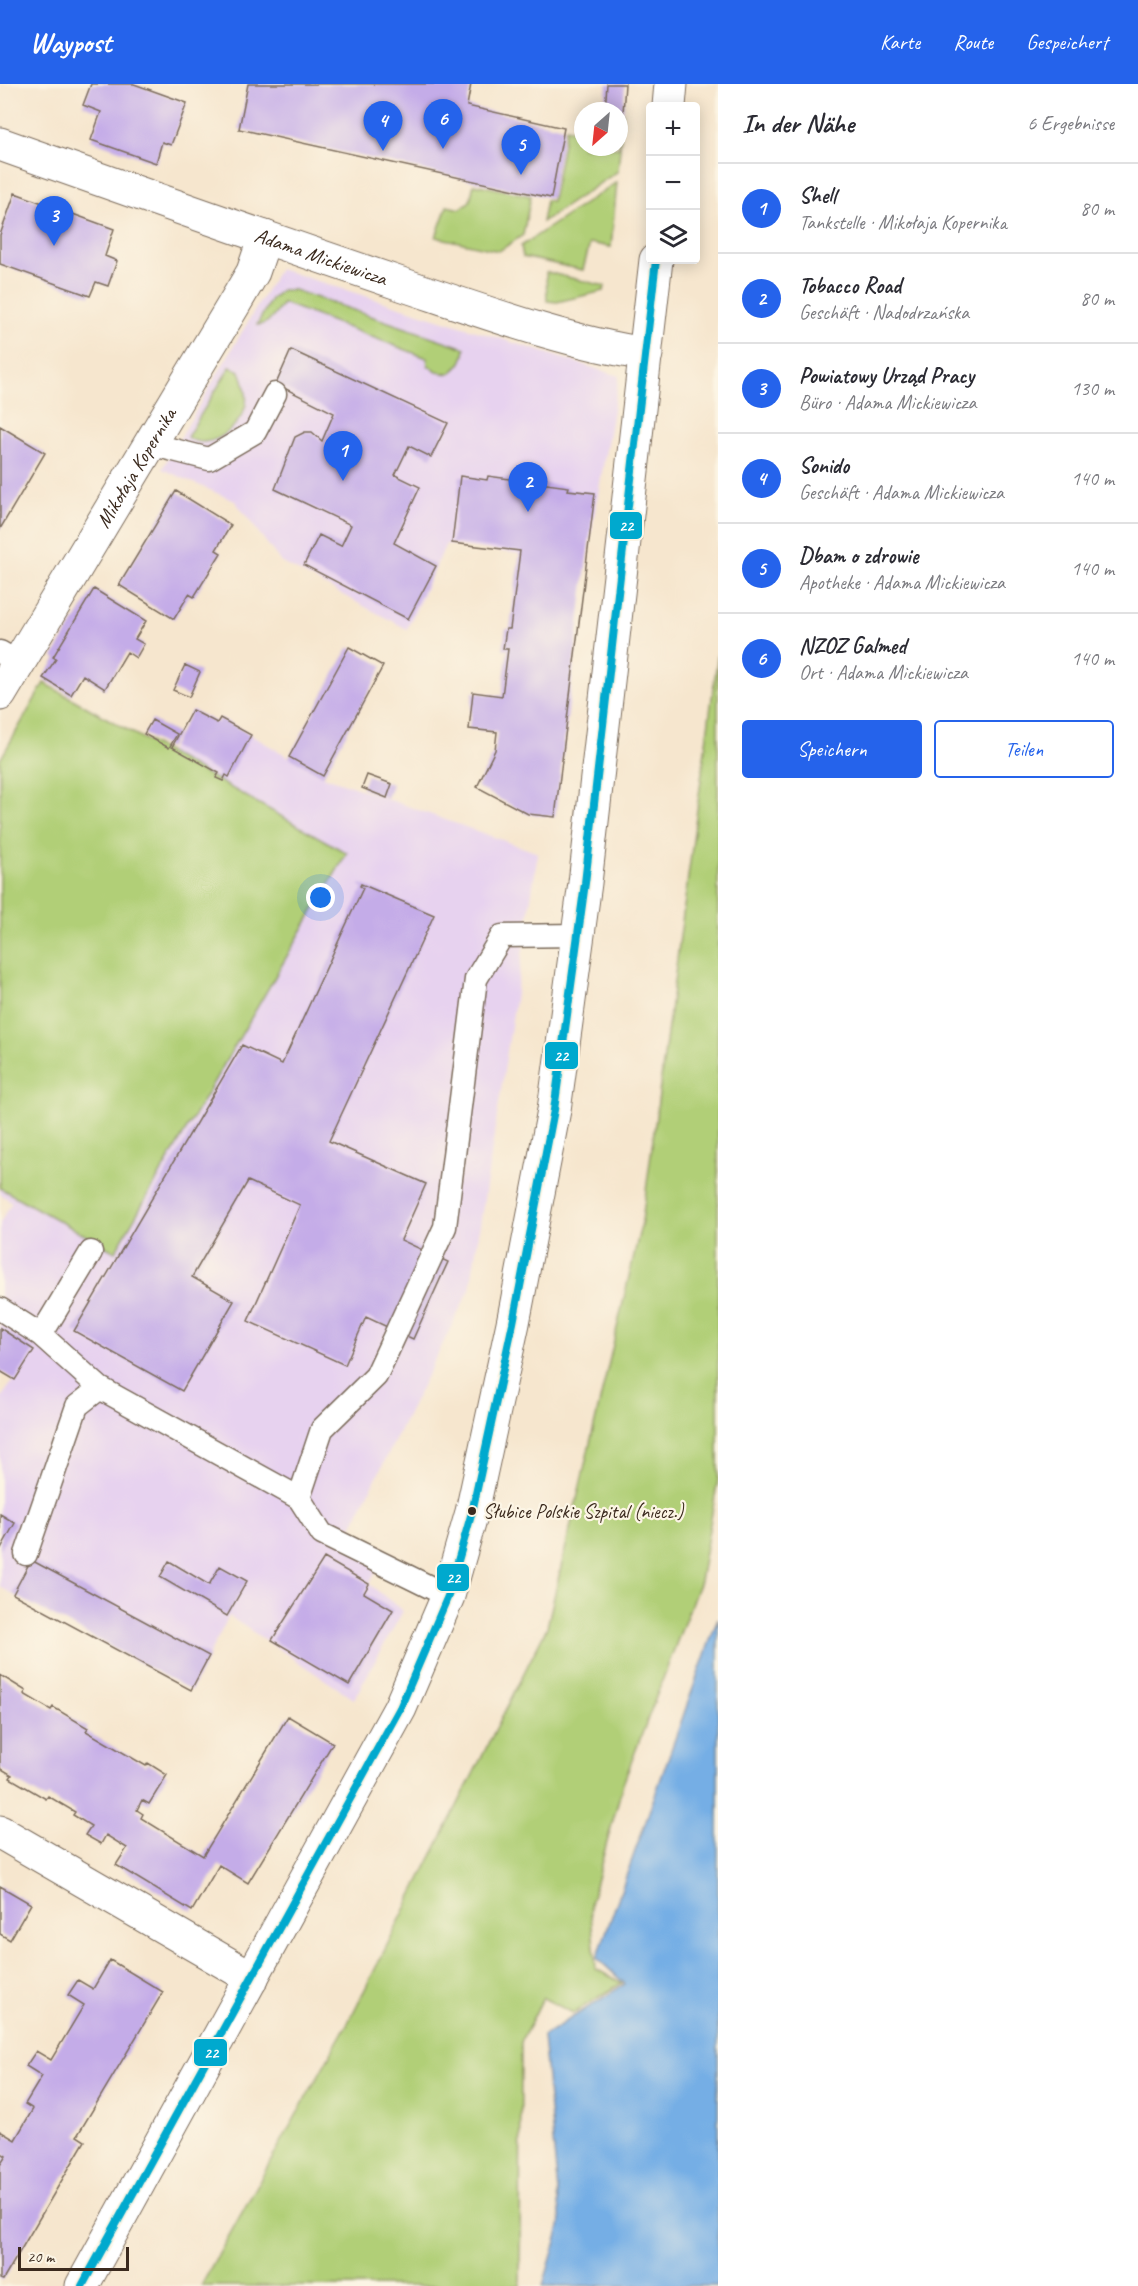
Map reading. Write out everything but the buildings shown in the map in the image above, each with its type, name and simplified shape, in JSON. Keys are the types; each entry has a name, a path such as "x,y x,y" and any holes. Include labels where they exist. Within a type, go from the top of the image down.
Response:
{"street":[{"path":"669,102 671,84"},
{"name":"Adama Mickiewicza","path":"0,144 265,237 524,323 602,345 646,354"},
{"name":"Mikołaja Kopernika","path":"0,694 9,657 150,444 253,272 265,237"},
{"path":"82,2286 400,1708 448,1596 472,1512 513,1323 554,1110 578,935 656,264"},
{"path":"0,1832 252,1978"}],"lane":[{"path":"150,444 209,459 255,432 275,394"},
{"path":"299,1498 322,1429 376,1376 445,1227 476,979 502,936 578,935"},
{"path":"42,1335 91,1252"},
{"path":"0,1309 42,1335 100,1388 299,1498 322,1534 448,1596"},
{"path":"26,1554 77,1406 100,1388"}],"shaded area":[{"path":"279,269 619,376 586,563 446,544 407,629 281,562 235,501 162,469"},
{"path":"44,683 168,753 192,710 217,723 220,718 323,776 538,853 470,1289 349,1533 387,1553 369,1584 403,1611 354,1699 229,1616 191,1690 0,1587 0,1399 14,1380 0,1371 0,1223 12,1202 0,1194 0,760"}],"green space":[{"path":"566,128 574,130 574,156 619,156 618,171 542,222 546,200 552,201"},
{"path":"617,182 611,247 590,243 583,270 523,257 521,246"},
{"path":"474,184 531,196 523,235 499,251 436,237 447,206 460,209 470,201"},
{"path":"546,272 605,286 604,291 557,302 547,301"},
{"path":"282,290 294,290 465,348 462,360 449,374 437,372 428,365 427,358 283,303 275,315 257,325 271,299"},
{"path":"230,367 240,371 244,383 246,404 243,413 231,429 214,440 196,441 187,437"},
{"path":"718,653 718,1479 700,1581 623,1784 590,1904 596,1969 622,1983 573,2013 543,1998 521,2042 520,2286 201,2286 351,2017 547,1627 642,1221"},
{"path":"44,683 347,853 115,1252 0,1188 0,760"}],"water":[{"path":"718,1618 718,2286 543,2286 561,2224 543,2036 625,1984 597,1958"}],"transit line":[{"name":"22","path":"82,2286 400,1708 448,1596 472,1512 513,1323 554,1110 585,883 656,264"}],"place":[{"name":"NZOZ Galmed","path":"443,149"},
{"name":"Sonido","path":"383,151"},
{"name":"Dbam o zdrowie","path":"521,175"},
{"name":"Powiatowy Urząd Pracy","path":"54,246"},
{"name":"Shell","path":"343,481"},
{"name":"Tobacco Road","path":"528,512"},
{"name":"Słubice Polskie Szpital (niecz.)","path":"472,1511"}]}
